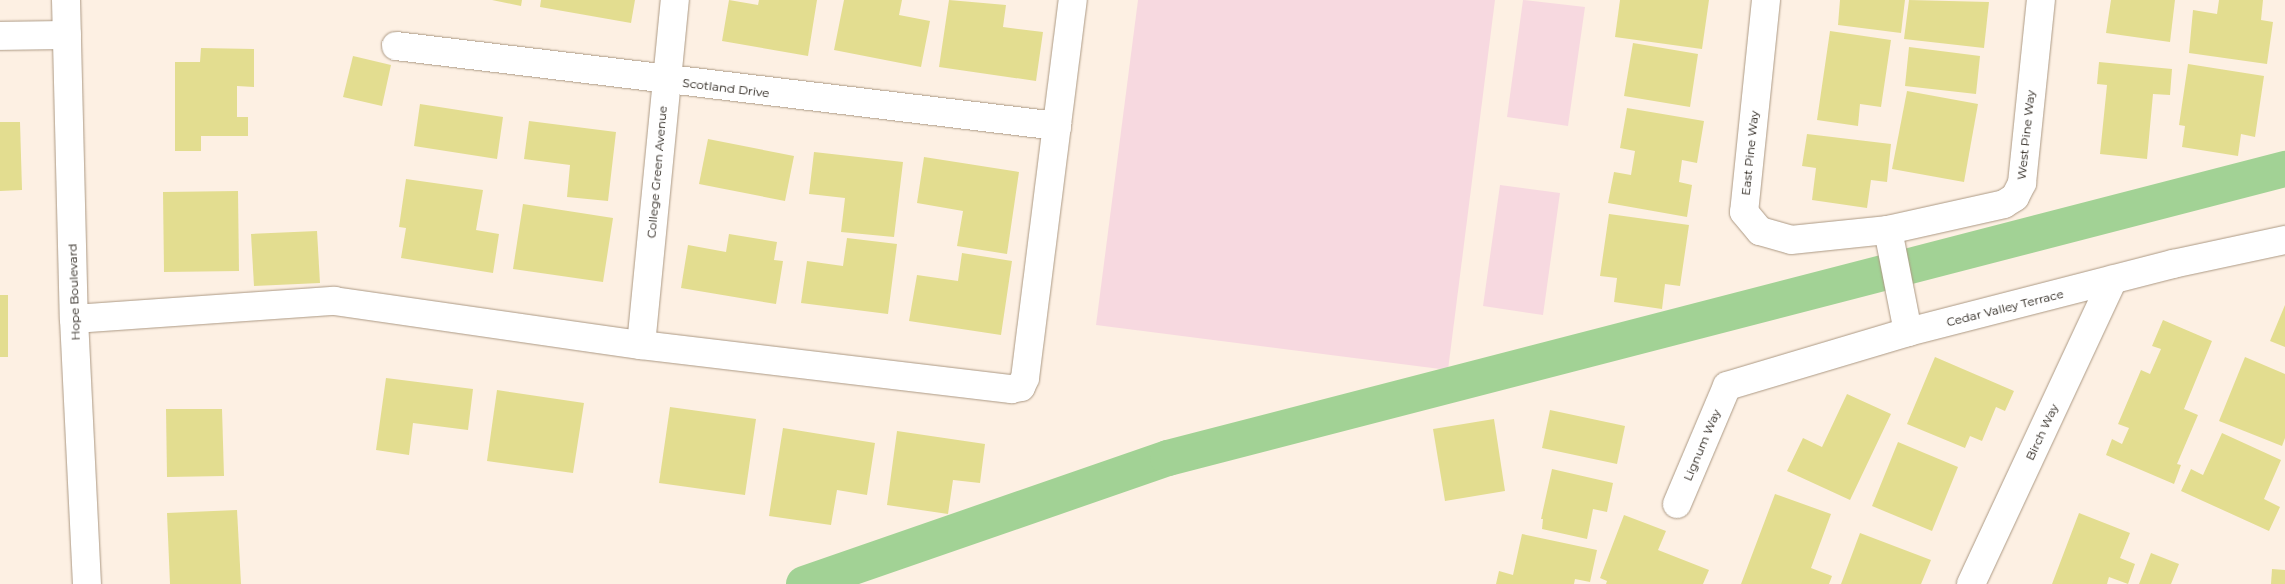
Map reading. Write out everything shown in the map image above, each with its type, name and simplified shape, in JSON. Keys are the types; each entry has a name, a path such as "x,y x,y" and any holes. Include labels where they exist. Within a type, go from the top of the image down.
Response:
{"street":[{"name":"Hope Boulevard","path":"66,0 74,320 87,584"},
{"name":"College Green Avenue","path":"641,344 665,80 675,0"},
{"path":"74,320 334,301 641,344 1011,389 1021,386 1073,0"},
{"name":"East Pine Way","path":"1766,0 1744,212 1760,231 1791,240 1888,230"},
{"name":"West Pine Way","path":"1888,230 2004,204 2015,197 2022,183 2040,0"},
{"path":"0,36 67,35"},
{"name":"Scotland Drive","path":"396,46 1057,126"},
{"path":"1888,230 1908,332"},
{"name":"Cedar Valley Terrace","path":"1727,386 1908,332 2112,280 2285,240"},
{"name":"Birch Way","path":"1971,584 2112,280"},
{"name":"Lignum Way","path":"1677,504 1727,386"}],"shaded area":[{"path":"1138,0 1495,0 1448,370 1096,325"},
{"path":"1523,0 1585,7 1568,126 1507,117"},
{"path":"1500,185 1560,193 1543,315 1483,306"}],"building":[{"path":"492,0 522,0 521,6"},
{"path":"541,0 635,0 631,23 540,7"},
{"path":"729,0 758,5 759,0 817,0 808,56 722,41"},
{"path":"844,0 902,0 899,15 930,21 921,67 834,50"},
{"path":"949,0 1006,5 1003,27 1043,32 1036,81 939,67"},
{"path":"1620,0 1709,0 1702,49 1615,37"},
{"path":"1840,0 1905,0 1901,33 1838,25"},
{"path":"1909,0 1989,2 1984,48 1904,39"},
{"path":"2111,0 2175,0 2170,42 2106,33"},
{"path":"2219,0 2263,0 2261,20 2273,22 2267,64 2189,53 2193,10 2217,14"},
{"path":"1830,31 1891,40 1881,107 1860,104 1858,126 1817,120"},
{"path":"1633,43 1698,54 1690,107 1624,96"},
{"path":"1909,47 1980,56 1976,94 1905,86"},
{"path":"201,48 254,49 254,87 237,86 237,117 248,117 248,136 201,136 201,151 175,151 175,62 200,62"},
{"path":"353,56 391,65 382,106 343,97"},
{"path":"2099,62 2172,69 2170,95 2153,94 2147,159 2100,154 2107,85 2097,84"},
{"path":"2188,64 2264,76 2255,137 2241,134 2238,156 2182,147 2185,126 2179,125"},
{"path":"1907,91 1978,104 1964,182 1892,169"},
{"path":"420,104 503,117 497,159 414,146"},
{"path":"1627,108 1704,121 1697,163 1682,160 1679,182 1692,185 1687,217 1608,203 1614,172 1631,175 1635,151 1620,148"},
{"path":"529,121 616,132 608,201 567,197 570,165 524,159"},
{"path":"0,122 20,122 22,190 0,191"},
{"path":"1807,134 1891,144 1887,182 1871,180 1867,208 1812,200 1816,168 1802,166"},
{"path":"708,139 794,156 785,201 699,184"},
{"path":"814,152 903,162 894,237 841,232 845,198 809,194"},
{"path":"924,157 1019,172 1007,254 957,246 963,211 917,203"},
{"path":"406,179 483,190 476,230 499,234 493,273 401,258 406,228 399,227"},
{"path":"238,191 239,271 164,272 163,192"},
{"path":"523,204 613,218 603,282 513,269"},
{"path":"1609,214 1689,225 1680,286 1665,284 1662,309 1614,302 1617,278 1600,276"},
{"path":"317,231 320,283 254,286 251,234"},
{"path":"729,234 777,242 774,260 783,261 776,304 681,288 688,245 726,252"},
{"path":"847,238 897,244 888,314 801,303 807,261 843,266"},
{"path":"962,253 1012,261 1001,335 909,321 917,275 958,281"},
{"path":"0,295 8,295 8,357 0,357"},
{"path":"2285,305 2285,347 2270,341"},
{"path":"2163,320 2212,341 2184,409 2198,415 2177,464 2181,465 2174,484 2106,455 2112,439 2122,444 2129,428 2118,424 2141,370 2150,374 2161,349 2152,346"},
{"path":"1935,357 2014,391 2005,411 1996,407 1982,441 1970,436 1965,448 1907,424"},
{"path":"2245,357 2285,374 2285,438 2282,446 2219,421"},
{"path":"386,378 473,389 468,430 413,423 409,455 376,450"},
{"path":"497,390 584,403 573,473 487,461"},
{"path":"1847,394 1891,414 1850,500 1787,471 1803,438 1822,447"},
{"path":"670,407 756,419 745,495 659,483"},
{"path":"166,409 222,409 224,476 167,477"},
{"path":"1550,410 1625,426 1617,464 1542,448"},
{"path":"1494,419 1505,491 1445,501 1433,429"},
{"path":"783,428 875,443 867,495 837,490 831,525 769,516"},
{"path":"897,431 985,444 980,483 953,480 948,514 887,505"},
{"path":"2222,433 2281,460 2264,499 2280,507 2269,531 2181,491 2191,469 2203,475"},
{"path":"1898,442 1958,467 1932,531 1872,506"},
{"path":"1552,469 1613,483 1607,512 1593,509 1587,539 1542,529 1543,519 1541,519"},
{"path":"1775,494 1831,514 1811,568 1832,576 1829,584 1741,584"},
{"path":"237,510 241,584 170,584 167,513"},
{"path":"2079,513 2130,533 2120,558 2135,564 2128,584 2109,577 2107,584 2052,584"},
{"path":"1624,515 1666,531 1658,550 1709,570 1703,584 1606,584 1607,581 1600,578"},
{"path":"1860,533 1931,560 1921,584 1841,584"},
{"path":"1522,534 1597,550 1590,582 1575,579 1574,584 1496,584 1499,571 1513,575"},
{"path":"2151,553 2179,564 2171,584 2139,584"},
{"path":"2272,569 2285,570 2285,584 2271,584"}],"waterway":[{"path":"804,584 1168,458 2285,169"}]}
